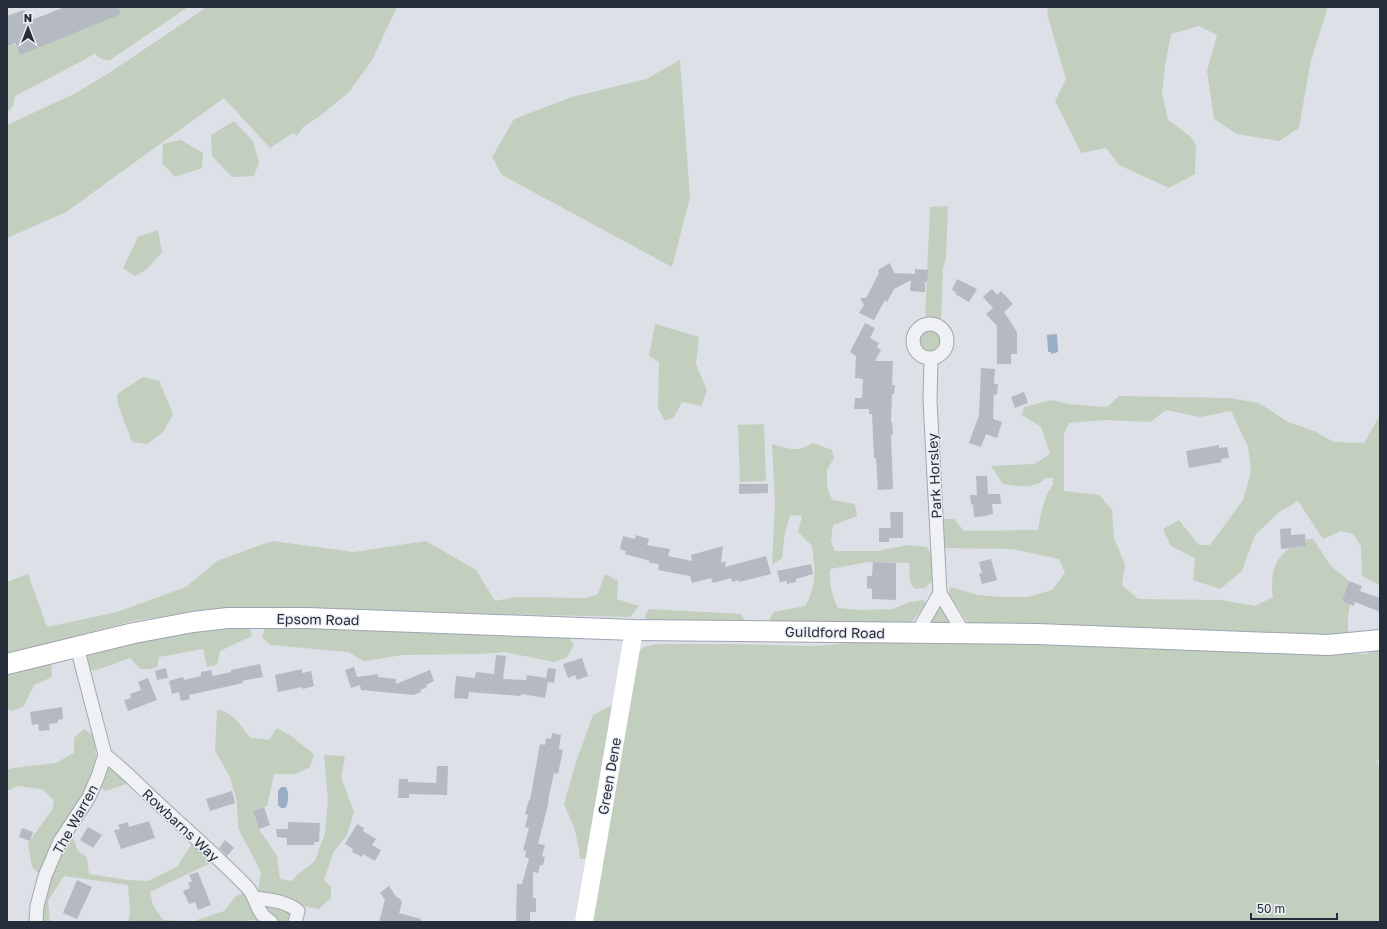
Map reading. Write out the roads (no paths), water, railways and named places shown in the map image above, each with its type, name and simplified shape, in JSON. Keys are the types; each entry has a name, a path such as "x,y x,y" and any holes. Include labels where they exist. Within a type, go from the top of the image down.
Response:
{"main road":[{"name":"Epsom Road","path":"7,664 134,633 193,622 228,618 307,618 634,630"},
{"name":"Guildford Road","path":"634,630 1036,634 1328,645 1380,640"}],"street":[{"name":"Park Horsley","path":"930,359 930,400 940,593 959,625 961,633"},
{"path":"919,633 922,624 940,593"},
{"name":"Green Dene","path":"584,922 634,630"},
{"path":"77,647 105,755"},
{"name":"Rowbarns Way","path":"105,755 122,768 140,787 230,869 249,889 255,898 256,904 261,913 271,922"},
{"name":"The Warren","path":"36,922 37,906 45,876 60,841 89,797 105,755"},
{"path":"255,898 291,905 298,911 295,922"}],"water":[{"path":"1057,334 1058,352 1051,354 1051,352 1048,352 1047,335"},
{"path":"281,787 286,787 288,792 288,801 285,808 281,808 278,805 278,791"}]}
